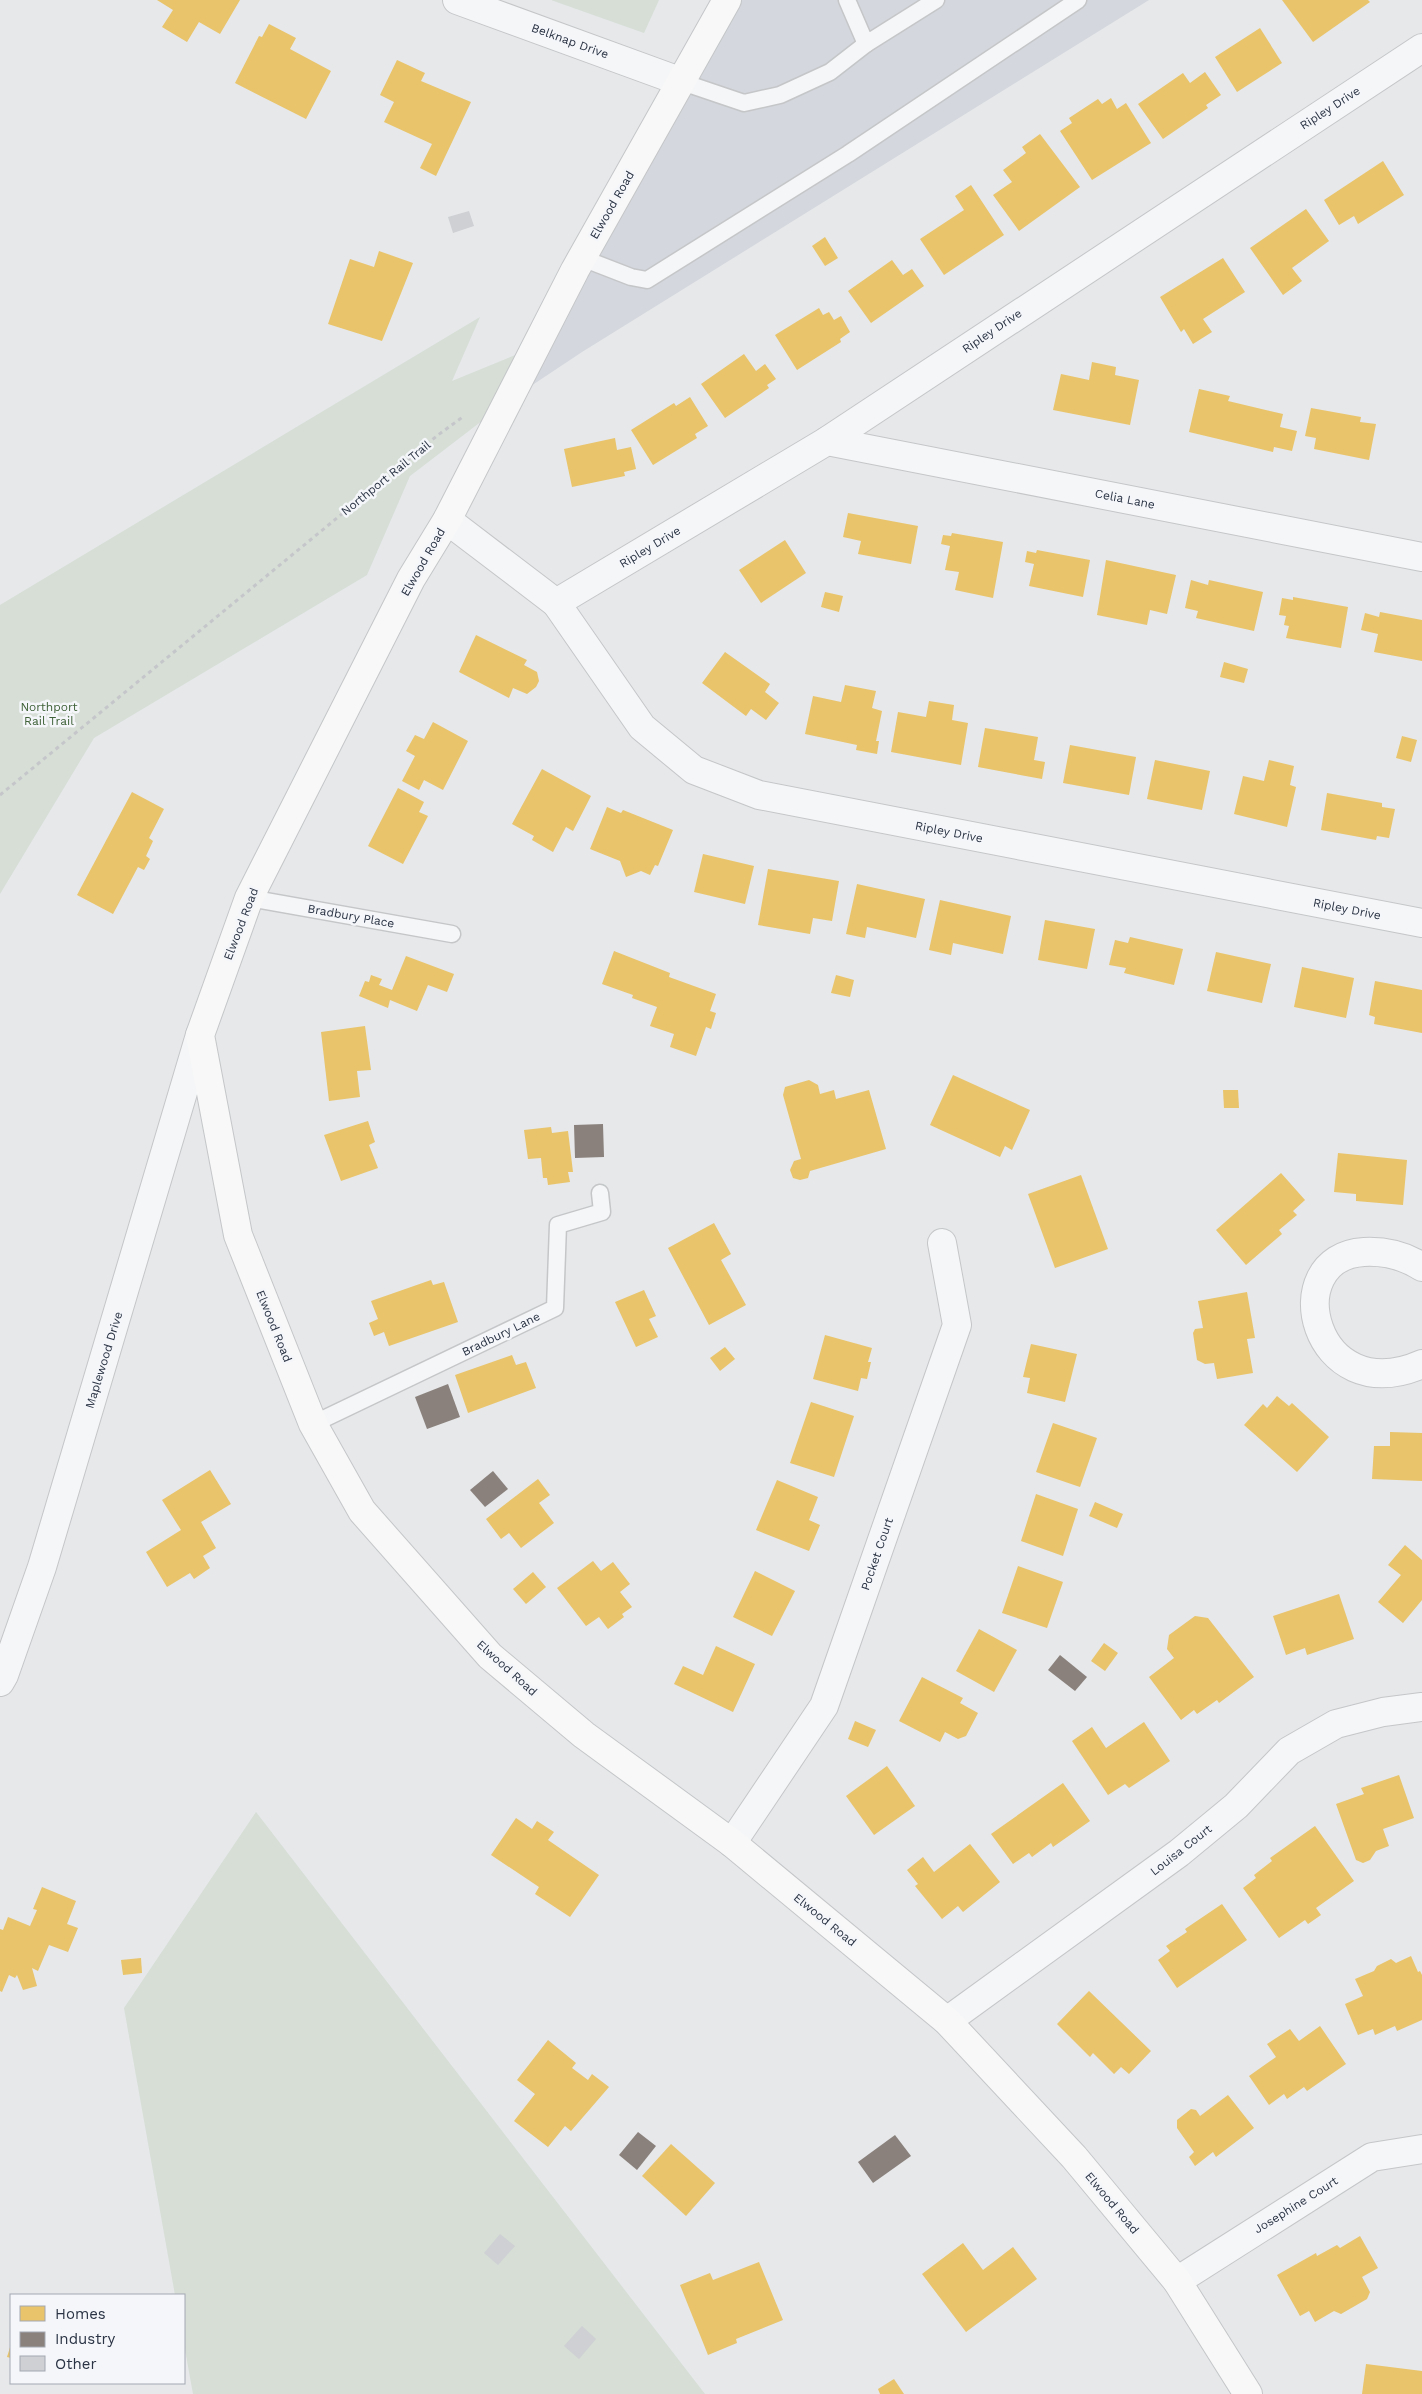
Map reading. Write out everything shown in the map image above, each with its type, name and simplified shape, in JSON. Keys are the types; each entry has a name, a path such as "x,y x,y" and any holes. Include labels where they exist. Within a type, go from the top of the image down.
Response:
{"main road":[{"name":"Elwood Road","path":"727,0 582,258 447,520 411,579 249,898 200,1035 238,1234 313,1424 362,1512 490,1656 584,1735 732,1843 947,2020 1074,2157 1177,2281 1248,2394"}],"street":[{"name":"Belknap Drive","path":"457,0 682,82"},
{"name":"Ripley Drive","path":"556,604 827,441 1422,48"},
{"name":"Celia Lane","path":"827,441 1422,557"},
{"name":"Ripley Drive","path":"447,520 556,604 642,727 694,770 759,796 1422,923"},
{"name":"Maplewood Drive","path":"0,1682 42,1567 200,1035"},
{"name":"Pocket Court","path":"732,1843 824,1706 834,1678 957,1325 942,1244"},
{"path":"1422,1267 1392,1254 1372,1251 1351,1252 1331,1264 1320,1280 1314,1299 1317,1327 1329,1345 1348,1365 1365,1372 1381,1374 1404,1372 1422,1364"},
{"name":"Louisa Court","path":"947,2020 1179,1853 1236,1806 1289,1751 1336,1724 1383,1712 1422,1707"},
{"name":"Josephine Court","path":"1177,2281 1372,2157 1422,2149"}],"lane":[{"path":"847,0 866,44"},
{"path":"682,82 744,103 780,95 830,72 866,44 936,0"},
{"path":"582,258 631,277 647,280 848,154 1078,0"},
{"name":"Bradbury Place","path":"249,898 452,934"},
{"name":"Bradbury Lane","path":"313,1424 556,1308 558,1225 602,1212 600,1193"}],"path":[{"name":"Northport Rail Trail","path":"0,795 438,435 468,414"}],"shaded area":[{"path":"731,0 1149,0 582,352 504,404"}],"green space":[{"path":"551,0 659,0 644,33"},
{"path":"480,317 452,381 535,347 504,404 410,476 367,575 94,738 0,894 0,605"},
{"path":"256,1812 705,2394 193,2394 185,2350 185,2294 175,2294 124,2008"}],"building: Homes":[{"path":"157,0 240,0 220,34 199,22 187,42 162,27 173,10"},
{"path":"1282,0 1368,0 1370,2 1313,42"},
{"path":"269,24 296,38 290,49 331,71 306,119 235,83 259,36 262,37"},
{"path":"1260,28 1282,63 1237,92 1215,57"},
{"path":"397,60 425,73 421,81 471,102 436,176 420,168 432,144 384,122 394,102 380,95"},
{"path":"1205,72 1221,95 1206,105 1208,108 1163,139 1138,104 1183,73 1190,83"},
{"path":"1111,98 1117,109 1126,103 1151,143 1092,180 1060,131 1072,123 1069,118 1098,99 1102,104"},
{"path":"1040,134 1080,187 1019,231 993,195 1012,182 1003,170 1026,153 1022,147"},
{"path":"1383,161 1404,195 1358,224 1354,216 1339,225 1324,200"},
{"path":"971,185 1004,235 944,275 920,239 964,210 955,196"},
{"path":"1306,209 1329,241 1292,268 1302,281 1283,295 1250,248"},
{"path":"825,237 838,258 825,266 812,246"},
{"path":"379,251 413,263 382,341 328,324 350,259 374,267"},
{"path":"1223,258 1245,292 1203,319 1212,332 1193,344 1184,329 1181,332 1160,297"},
{"path":"892,260 903,275 912,269 924,286 871,323 848,291"},
{"path":"819,308 823,315 829,312 834,320 841,316 850,332 840,339 841,342 797,370 775,335"},
{"path":"744,354 756,371 765,364 776,379 767,385 769,388 725,418 701,384"},
{"path":"1092,362 1116,367 1115,375 1139,380 1130,425 1053,410 1061,374 1089,380"},
{"path":"1199,389 1230,396 1228,401 1283,414 1280,427 1297,431 1292,451 1274,447 1273,452 1189,432"},
{"path":"690,397 708,426 695,434 697,438 653,465 631,430 674,403 676,406"},
{"path":"1311,408 1361,417 1360,422 1376,424 1369,460 1314,449 1316,438 1305,436"},
{"path":"615,438 617,450 631,447 636,469 624,472 625,476 572,487 564,449"},
{"path":"848,513 918,526 911,564 858,554 861,541 843,537"},
{"path":"952,533 1003,542 993,598 955,590 959,572 945,570 950,546 941,544 943,535 951,536"},
{"path":"785,540 806,573 761,603 739,570"},
{"path":"1037,550 1090,560 1083,597 1029,586 1034,564 1025,562 1027,551 1036,553"},
{"path":"1106,560 1176,575 1167,614 1150,610 1147,625 1097,615"},
{"path":"1191,580 1208,585 1209,580 1263,592 1254,631 1196,618 1198,611 1185,608"},
{"path":"825,592 843,596 839,612 821,607"},
{"path":"1293,597 1348,607 1341,648 1286,638 1289,626 1284,625 1286,616 1279,615 1282,598 1293,600"},
{"path":"1380,612 1422,620 1422,661 1374,652 1378,634 1361,630 1365,613 1379,617"},
{"path":"476,635 527,660 524,665 537,672 539,681 536,687 527,694 513,688 509,698 459,672"},
{"path":"725,652 770,684 765,692 779,703 766,720 751,709 746,716 702,683"},
{"path":"1224,662 1248,669 1244,683 1220,677"},
{"path":"845,685 876,691 872,708 882,711 876,741 879,741 877,754 856,750 857,745 805,734 813,696 841,702"},
{"path":"929,701 954,705 952,720 968,723 961,765 891,752 898,712 926,717"},
{"path":"433,722 468,741 443,790 424,780 419,790 402,781 415,756 406,751 415,735 424,739"},
{"path":"985,728 1038,737 1034,760 1045,762 1042,779 978,767"},
{"path":"1402,736 1417,740 1411,762 1396,758"},
{"path":"1070,745 1136,757 1129,795 1063,783"},
{"path":"1155,760 1210,771 1202,810 1147,799"},
{"path":"1269,760 1294,766 1290,785 1296,787 1287,827 1234,814 1243,776 1264,781"},
{"path":"542,769 591,796 573,831 566,827 553,852 532,840 534,836 512,824"},
{"path":"398,788 424,802 419,812 428,816 403,864 368,846"},
{"path":"132,792 164,809 149,838 153,841 146,856 150,859 144,870 138,867 113,914 77,895"},
{"path":"1327,793 1382,803 1382,807 1395,809 1389,838 1377,836 1376,840 1321,830"},
{"path":"607,807 621,813 623,810 673,830 658,866 655,865 650,875 641,871 626,877 620,861 590,849"},
{"path":"703,854 754,866 745,904 694,892"},
{"path":"768,869 839,881 832,921 813,918 810,934 758,925"},
{"path":"857,884 925,899 916,938 867,927 865,938 846,934"},
{"path":"940,900 1011,916 1003,954 953,943 951,955 929,950"},
{"path":"1045,920 1095,929 1087,969 1038,960"},
{"path":"1130,937 1183,949 1174,985 1124,973 1126,968 1109,965 1115,940 1128,943"},
{"path":"614,951 670,973 669,977 716,994 710,1011 716,1013 711,1029 706,1027 696,1056 670,1047 674,1034 650,1026 657,1007 632,998 633,995 602,984"},
{"path":"1216,952 1271,964 1262,1003 1207,991"},
{"path":"406,956 454,974 447,992 428,985 417,1011 390,1000 388,1008 359,996 365,981 369,982 371,975 382,979 379,985 392,990"},
{"path":"1302,967 1354,978 1346,1018 1294,1007"},
{"path":"836,975 854,980 850,997 831,993"},
{"path":"1375,981 1422,990 1422,1033 1374,1024 1375,1017 1369,1015"},
{"path":"365,1026 371,1070 357,1071 360,1097 329,1101 321,1032"},
{"path":"953,1075 1030,1110 1012,1150 1005,1146 1000,1157 930,1125"},
{"path":"809,1080 818,1085 820,1094 834,1090 836,1099 869,1090 886,1149 810,1171 808,1178 800,1180 793,1178 790,1170 794,1161 801,1159 783,1095 785,1087"},
{"path":"1223,1090 1238,1090 1239,1108 1224,1108"},
{"path":"368,1121 375,1142 369,1145 378,1168 341,1181 324,1135"},
{"path":"551,1127 552,1133 568,1131 573,1172 568,1172 570,1182 548,1185 547,1178 543,1178 541,1158 528,1159 524,1130"},
{"path":"1338,1153 1407,1160 1403,1205 1356,1201 1356,1194 1334,1192"},
{"path":"1281,1173 1305,1200 1293,1211 1297,1215 1279,1230 1282,1234 1246,1265 1216,1230"},
{"path":"1081,1175 1108,1249 1055,1268 1028,1194"},
{"path":"714,1223 731,1254 721,1260 746,1305 709,1325 668,1248"},
{"path":"431,1280 433,1285 444,1282 458,1322 389,1346 384,1332 374,1336 369,1323 378,1319 371,1301"},
{"path":"644,1290 656,1316 649,1319 658,1337 636,1347 615,1302"},
{"path":"1247,1292 1255,1338 1247,1339 1253,1373 1217,1379 1214,1363 1205,1364 1197,1360 1193,1333 1195,1329 1203,1328 1198,1301"},
{"path":"825,1335 872,1348 868,1362 871,1362 867,1379 861,1378 858,1391 813,1379"},
{"path":"1031,1344 1077,1354 1065,1402 1027,1393 1030,1378 1023,1377"},
{"path":"725,1347 735,1359 720,1371 710,1358"},
{"path":"512,1355 516,1365 526,1362 536,1388 468,1413 455,1375"},
{"path":"1277,1396 1289,1406 1292,1403 1329,1437 1297,1472 1244,1425 1263,1404 1267,1408"},
{"path":"811,1402 854,1416 834,1477 790,1463"},
{"path":"1053,1423 1097,1438 1080,1487 1036,1472"},
{"path":"1390,1432 1422,1433 1422,1481 1372,1479 1374,1446 1390,1446"},
{"path":"210,1470 231,1504 201,1522 216,1548 203,1556 210,1568 194,1579 190,1573 167,1587 146,1552 181,1530 162,1500"},
{"path":"538,1479 550,1495 539,1503 554,1523 521,1548 509,1533 501,1539 486,1519"},
{"path":"777,1480 818,1497 809,1520 820,1525 809,1551 756,1530"},
{"path":"1036,1494 1078,1509 1063,1556 1021,1541"},
{"path":"1095,1502 1123,1514 1117,1528 1089,1516"},
{"path":"1405,1545 1422,1560 1422,1600 1403,1623 1378,1602 1401,1575 1388,1565"},
{"path":"593,1561 601,1571 613,1562 630,1584 620,1592 632,1607 622,1614 624,1617 608,1629 599,1617 586,1626 557,1588"},
{"path":"1018,1566 1063,1582 1047,1628 1002,1613"},
{"path":"755,1571 795,1591 772,1636 733,1617"},
{"path":"533,1572 546,1587 526,1604 513,1589"},
{"path":"1339,1594 1354,1639 1307,1655 1305,1648 1286,1655 1273,1616"},
{"path":"1195,1616 1208,1618 1254,1677 1219,1703 1217,1700 1197,1714 1194,1710 1181,1720 1149,1677 1174,1658 1167,1649 1169,1635"},
{"path":"979,1629 1017,1650 994,1692 956,1671"},
{"path":"1104,1643 1118,1653 1105,1671 1091,1661"},
{"path":"716,1646 755,1664 733,1712 674,1684 683,1666 703,1675"},
{"path":"922,1677 963,1698 960,1703 978,1713 966,1736 958,1739 945,1732 940,1742 899,1721"},
{"path":"855,1721 876,1730 868,1747 848,1739"},
{"path":"1144,1722 1170,1761 1129,1788 1125,1784 1108,1795 1072,1741 1092,1727 1106,1748"},
{"path":"887,1766 915,1806 874,1835 846,1796"},
{"path":"1399,1775 1414,1818 1383,1829 1389,1846 1376,1851 1370,1860 1363,1863 1356,1860 1336,1804 1364,1794 1361,1788"},
{"path":"1063,1783 1090,1821 1053,1847 1051,1843 1032,1857 1029,1853 1013,1864 991,1834"},
{"path":"516,1818 532,1829 537,1821 554,1832 548,1840 599,1875 570,1917 535,1894 539,1887 491,1855"},
{"path":"1315,1826 1354,1881 1316,1908 1321,1915 1308,1924 1305,1920 1279,1938 1243,1888 1256,1878 1254,1875 1272,1861 1270,1858"},
{"path":"970,1844 1000,1882 963,1912 958,1906 942,1919 915,1886 918,1884 907,1870 923,1857 934,1872"},
{"path":"42,1887 76,1901 67,1924 78,1928 68,1952 49,1945 38,1971 32,1968 37,1986 23,1990 17,1975 15,1978 9,1975 2,1992 0,1991 0,1929 3,1930 8,1917 30,1926 37,1910 33,1909"},
{"path":"1222,1904 1247,1940 1177,1988 1158,1960 1170,1951 1166,1946 1187,1932 1185,1929"},
{"path":"1411,1956 1418,1972 1420,1971 1422,1975 1422,2020 1397,2031 1395,2026 1375,2035 1373,2029 1358,2035 1345,2004 1363,1996 1355,1979 1374,1971 1377,1966 1391,1959 1396,1963"},
{"path":"141,1958 142,1973 123,1975 121,1960"},
{"path":"1089,1991 1151,2051 1129,2074 1121,2067 1114,2074 1093,2053 1090,2057 1057,2024"},
{"path":"1320,2026 1346,2064 1307,2091 1304,2087 1287,2099 1284,2094 1269,2105 1249,2076 1276,2057 1267,2044 1290,2029 1299,2041"},
{"path":"548,2040 576,2063 572,2068 588,2080 592,2074 609,2087 571,2131 565,2126 548,2147 514,2121 535,2094 517,2080"},
{"path":"1228,2095 1254,2128 1216,2157 1213,2152 1195,2166 1189,2157 1194,2152 1177,2128 1177,2120 1191,2109 1196,2110 1200,2116"},
{"path":"671,2144 715,2183 686,2216 642,2176"},
{"path":"1360,2236 1378,2268 1362,2277 1370,2292 1367,2299 1341,2314 1334,2311 1315,2322 1309,2311 1300,2316 1277,2275 1316,2253 1317,2256 1337,2245 1340,2248"},
{"path":"963,2243 983,2270 1013,2247 1037,2279 966,2332 922,2274"},
{"path":"759,2262 783,2320 736,2339 737,2343 708,2355 680,2285 710,2273 713,2280"},
{"path":"10,2347 10,2358 7,2357"},
{"path":"1366,2364 1422,2371 1422,2394 1362,2394"},
{"path":"894,2379 904,2394 880,2394 878,2389"}],"building: Industry":[{"path":"603,1124 604,1157 575,1158 574,1125"},
{"path":"448,1384 460,1417 427,1429 415,1397"},
{"path":"493,1471 508,1489 485,1507 470,1490"},
{"path":"1060,1655 1087,1677 1075,1691 1048,1670"},
{"path":"638,2132 656,2146 637,2170 619,2155"},
{"path":"895,2135 911,2156 873,2183 858,2162"}],"building: Other":[{"path":"469,211 474,226 453,233 448,217"},
{"path":"500,2234 515,2246 498,2265 484,2253"},
{"path":"582,2326 596,2339 579,2359 564,2346"}]}
